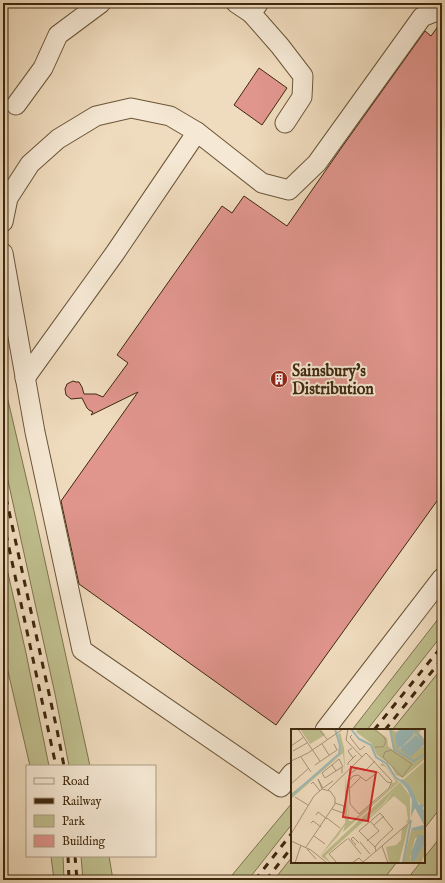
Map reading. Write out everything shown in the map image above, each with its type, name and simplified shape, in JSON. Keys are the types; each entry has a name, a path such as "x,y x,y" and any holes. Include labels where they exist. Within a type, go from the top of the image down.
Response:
{"lane":[{"path":"16,105 43,68 58,35 102,3"},
{"path":"249,6 302,76 302,98 285,123"},
{"path":"3,222 8,198 30,164 58,139 96,116 131,108 170,116 197,132 262,183 289,190 318,163 422,17 442,9"},
{"path":"25,378 115,252 197,132"},
{"path":"3,253 35,432 82,650 281,787 291,773"},
{"path":"326,729 442,578"}],"green space":[{"path":"3,379 34,511 90,765 69,765 55,694 3,458"},
{"path":"3,551 49,765 30,765 3,650"},
{"path":"442,614 442,635 368,729 353,729"},
{"path":"442,668 442,806 425,828 425,729 393,729"},
{"path":"291,804 291,825 248,880 228,880"},
{"path":"442,835 442,877 440,880 412,880 408,878 420,863 425,863 425,857"},
{"path":"51,857 63,857 64,880 54,880"},
{"path":"81,857 109,857 113,880 83,880"},
{"path":"291,858 291,863 396,863 383,880 274,880"}],"building":[{"name":"Sainsbury's Distribution","path":"442,21 442,494 276,725 79,584 61,501 138,392 91,415 93,412 87,408 82,398 71,399 66,395 65,389 67,384 73,381 79,382 84,394 96,394 103,397 128,363 117,355 222,206 232,213 244,196 287,226 425,31 431,36"},
{"path":"259,68 287,88 262,125 234,105"}],"railway":[{"path":"3,484 64,765"},
{"path":"3,520 56,765"},
{"path":"375,729 442,646"},
{"path":"386,729 442,659"},
{"path":"255,880 291,834"},
{"path":"266,880 291,848"},
{"path":"68,857 69,880"},
{"path":"75,857 77,880"}],"place":[{"name":"Sainsbury's Distribution","path":"279,379"}]}
